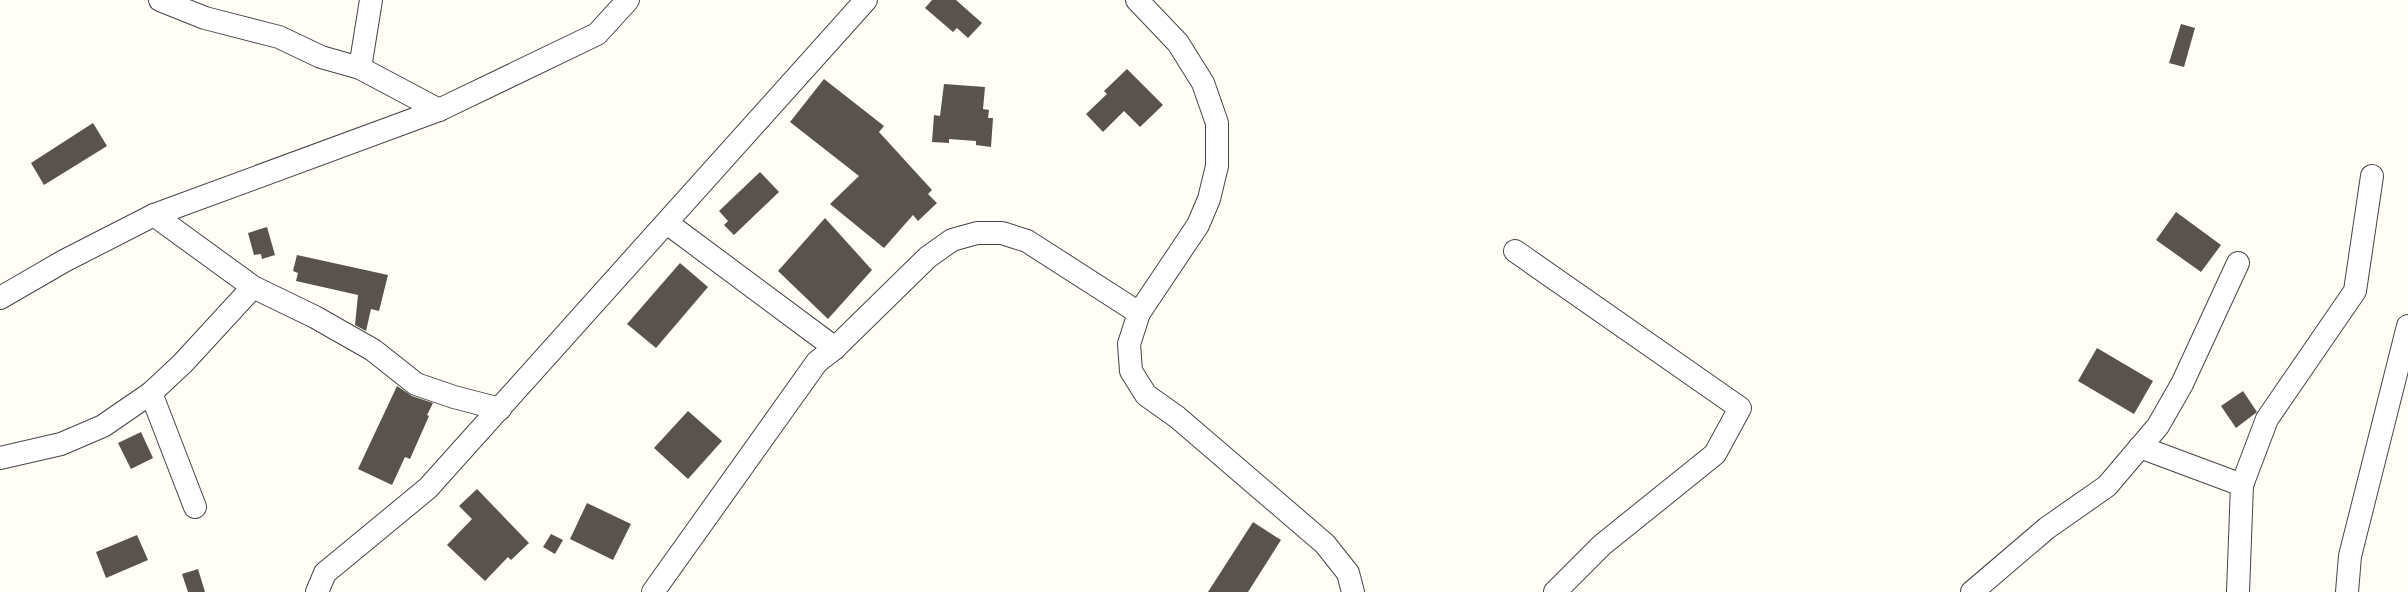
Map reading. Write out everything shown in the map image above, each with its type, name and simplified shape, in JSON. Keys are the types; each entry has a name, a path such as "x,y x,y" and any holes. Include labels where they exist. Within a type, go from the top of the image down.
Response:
{"street":[{"path":"160,0 205,18 279,37 321,57 360,68 439,110"},
{"path":"360,68 371,0"},
{"path":"0,298 64,261 154,215 439,110 597,34 628,0"},
{"path":"317,592 325,573 428,488 866,0"},
{"path":"1137,0 1178,43 1203,83 1217,123 1217,166 1209,199 1198,225 1139,313 1129,344 1131,371 1146,395 1177,417 1325,544 1348,573 1353,592"},
{"path":"2238,592 2242,485 2267,419 2355,290 2372,176"},
{"path":"154,215 253,286 314,317 373,350 416,384 454,398 500,409"},
{"path":"667,223 835,348"},
{"path":"653,592 817,362 835,348 928,257 952,240 977,233 1002,233 1027,241 1139,313"},
{"path":"1515,251 1740,408 1715,454 1602,545 1555,592"},
{"path":"1972,592 2047,528 2107,486 2158,426 2182,384 2238,263"},
{"path":"0,458 61,444 103,426 151,393 183,363 253,286"},
{"path":"2347,592 2350,556 2408,326"},
{"path":"151,393 196,507"},
{"path":"2140,447 2242,485"}],"building":[{"path":"932,0 956,0 982,23 968,38 957,28 953,32 925,8"},
{"path":"2181,24 2195,28 2184,67 2169,63"},
{"path":"1127,69 1163,105 1140,127 1124,111 1103,132 1086,114 1107,94 1104,91"},
{"path":"824,79 884,126 879,132 932,190 928,194 937,203 918,221 913,215 884,248 830,204 859,176 790,122"},
{"path":"944,84 985,87 983,109 989,110 988,118 993,118 991,147 976,145 976,141 949,139 949,143 932,142 934,115 940,116"},
{"path":"93,123 107,146 44,185 31,163"},
{"path":"760,172 779,192 734,235 724,225 728,221 719,211"},
{"path":"2176,212 2221,245 2201,272 2156,240"},
{"path":"825,218 872,270 828,319 778,271"},
{"path":"267,227 275,255 262,259 261,254 254,255 248,233"},
{"path":"297,255 388,275 379,311 371,309 366,331 355,325 358,295 296,281 298,273 293,271"},
{"path":"680,263 708,287 656,348 627,324"},
{"path":"2097,348 2153,381 2134,414 2078,381"},
{"path":"397,386 412,396 433,403 427,415 429,416 410,459 405,457 392,485 358,469"},
{"path":"2243,391 2257,412 2236,428 2221,406"},
{"path":"688,411 722,441 688,479 654,448"},
{"path":"141,432 153,458 131,469 118,443"},
{"path":"477,489 529,543 511,560 508,557 485,581 447,545 472,519 459,506"},
{"path":"587,503 631,524 613,560 570,539"},
{"path":"1253,522 1281,540 1248,592 1208,592"},
{"path":"551,534 563,540 555,554 543,547"},
{"path":"137,535 148,560 106,578 96,552"},
{"path":"198,569 205,592 188,592 182,574"}]}
